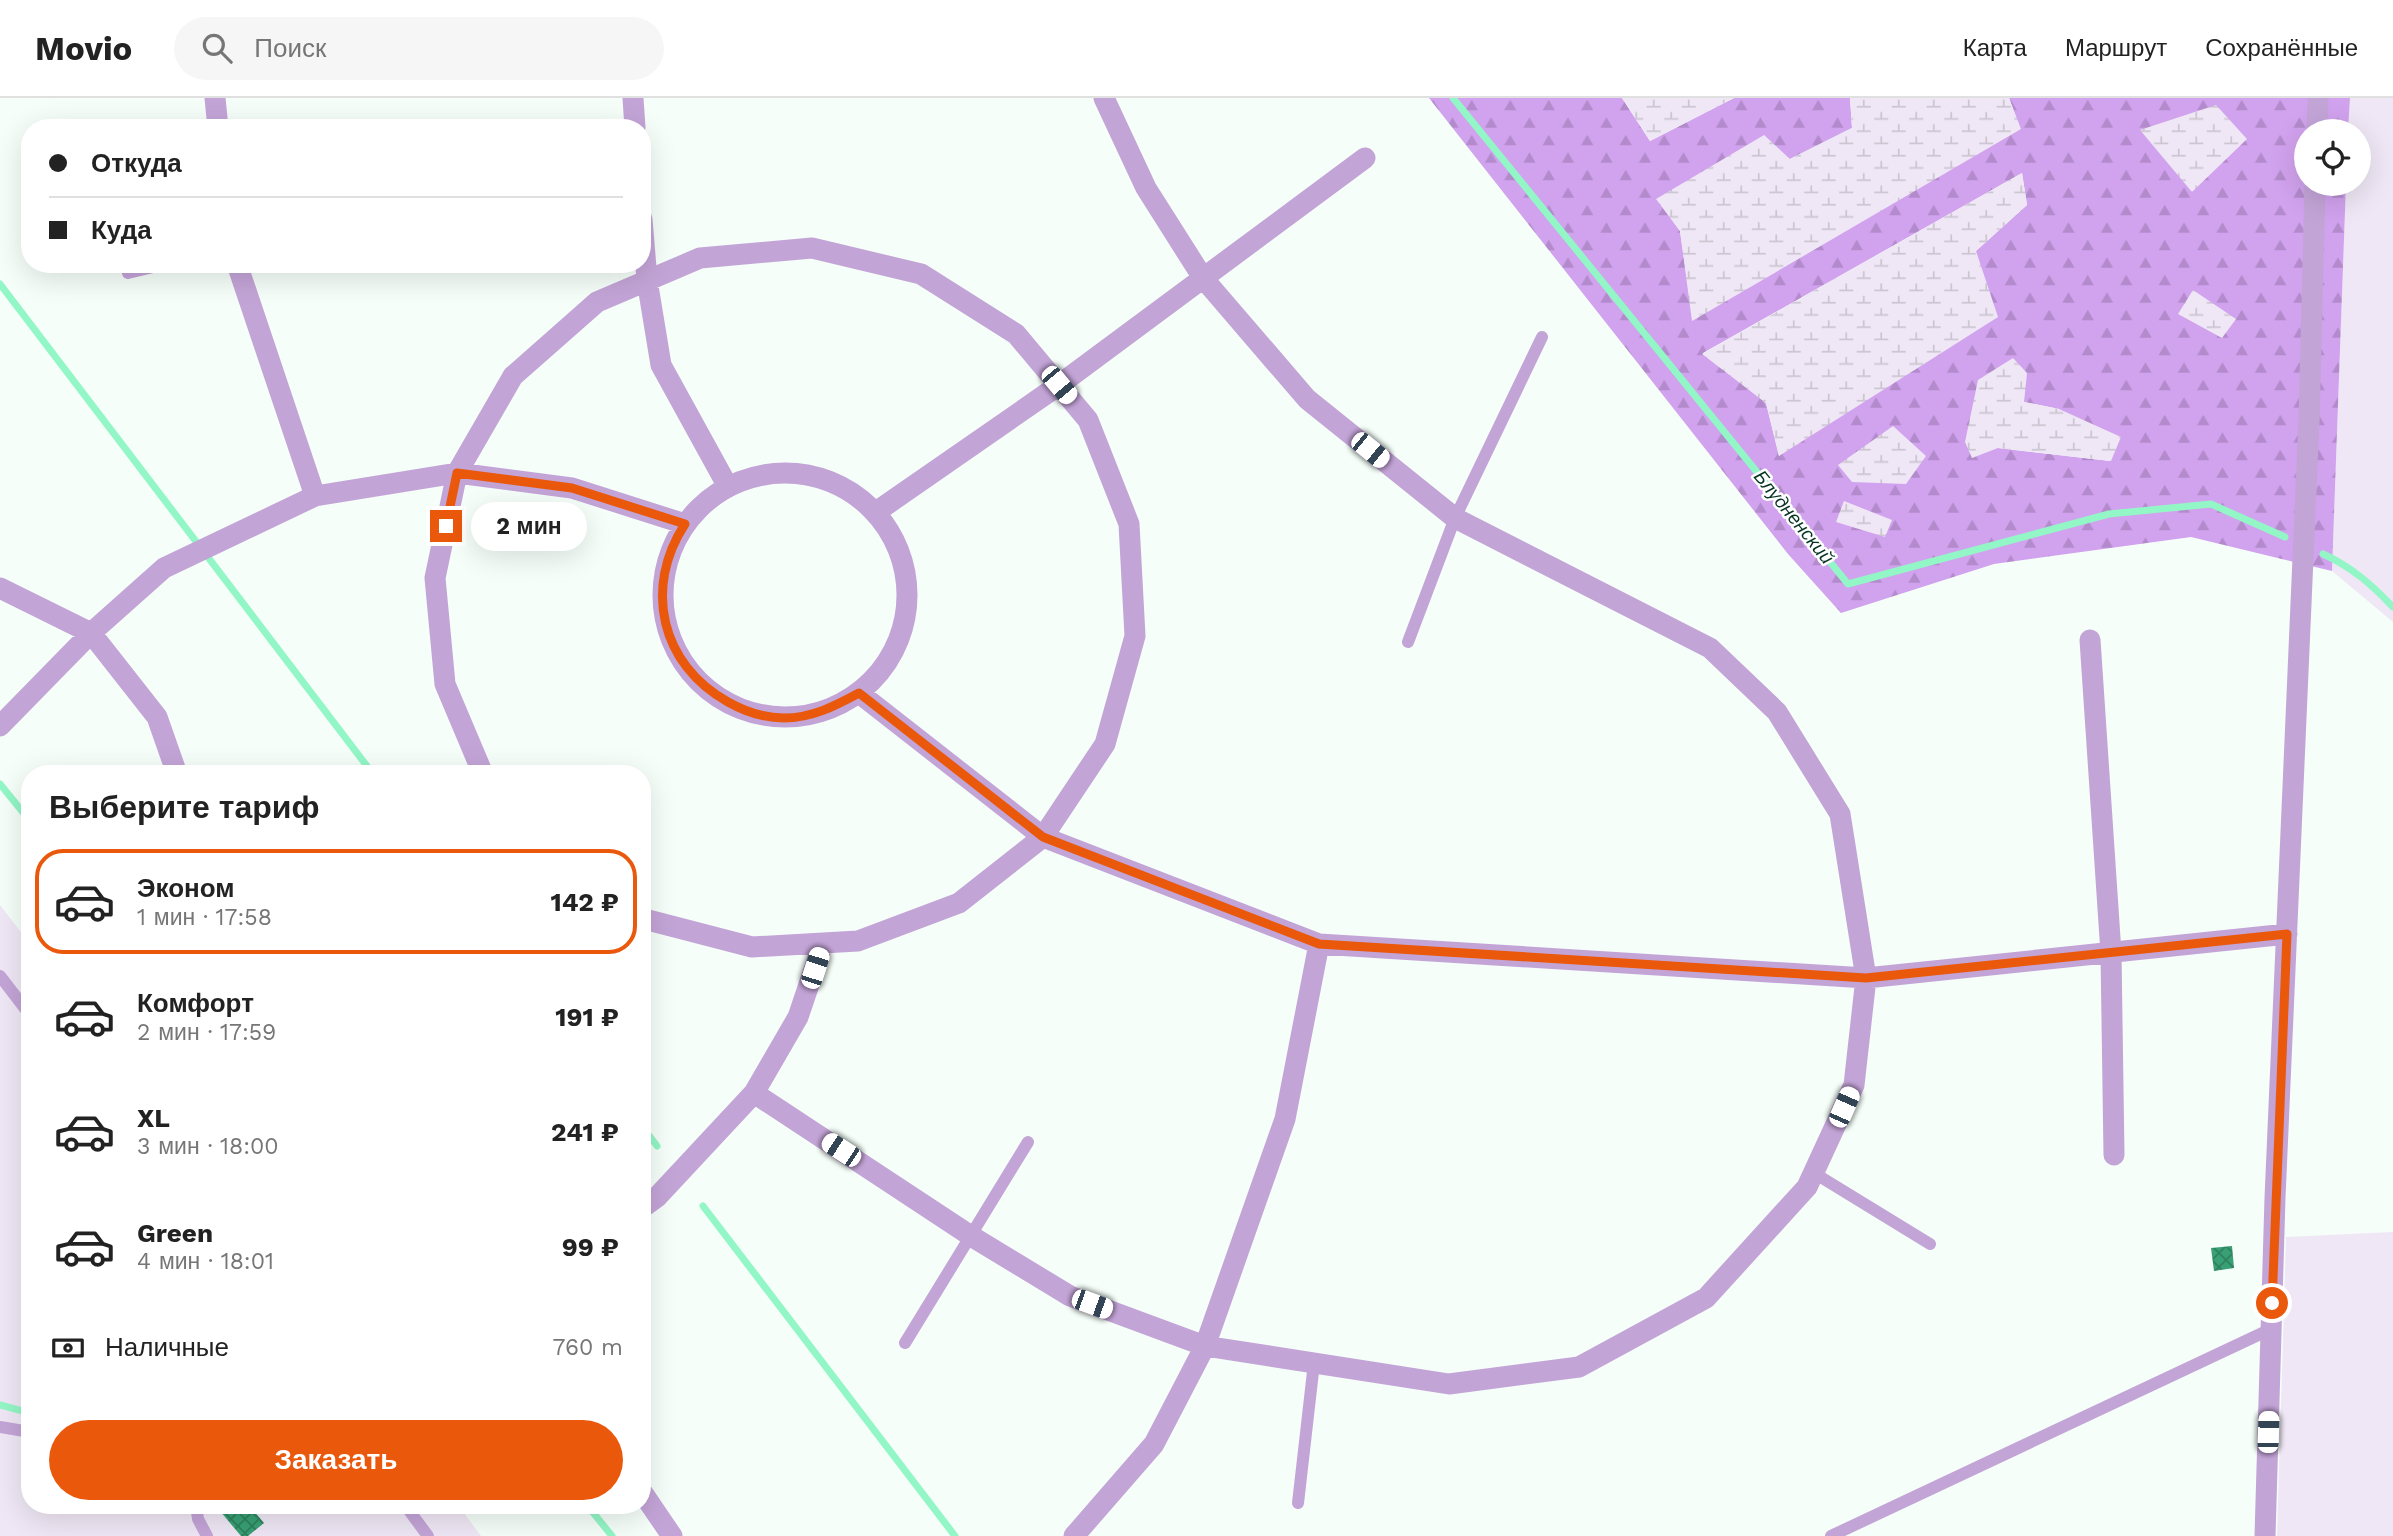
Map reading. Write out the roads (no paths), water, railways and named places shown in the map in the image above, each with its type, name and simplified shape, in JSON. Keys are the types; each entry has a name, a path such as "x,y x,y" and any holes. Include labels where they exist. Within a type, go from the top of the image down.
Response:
{"street":[{"path":"215,98 217,119"},
{"path":"633,98 634,119"},
{"path":"754,1093 971,1236 1070,1296 1205,1346 1449,1384 1579,1367 1706,1298 1807,1187 1854,1084 1866,978 1840,814 1777,712 1710,648 1455,518 1307,399 1203,278 1146,188 1104,98"},
{"path":"2317,119 2318,98"},
{"path":"876,513 1059,385 1364,158"},
{"path":"2265,1536 2271,1329 2309,421 2315,196"},
{"path":"479,765 445,684 435,578 457,473 513,376 597,302 700,258 812,248 921,274 1016,334 1088,420 1129,524 1135,636 1105,744 1043,837 959,903 858,941 752,947 651,921"},
{"path":"240,273 315,496"},
{"path":"646,273 661,365 727,485"},
{"path":"0,726 91,633 164,568 315,496 457,473 572,488 685,524"},
{"path":"766,473 807,474 845,487 876,513 898,547 908,586 904,626 887,663 859,693 824,712 783,718 743,711 708,691 680,661 664,624 662,583 672,544 695,510 727,485 766,473"},
{"path":"0,588 91,633 157,717 174,765"},
{"path":"2090,640 2111,953 2114,1155"},
{"path":"859,693 1043,837 1319,944 1866,978 2287,934"},
{"path":"651,1201 754,1093 798,1017 823,943"},
{"path":"1074,1536 1154,1444 1205,1346 1284,1119 1319,944"},
{"path":"651,1505 673,1536"}],"lane":[{"path":"1408,642 1455,518 1542,337"},
{"path":"0,976 21,1003"},
{"path":"905,1343 1028,1142"},
{"path":"1814,1173 1930,1244"},
{"path":"1831,1536 2271,1329"},
{"path":"1298,1503 1314,1363"},
{"path":"0,1427 21,1430"},
{"path":"197,1514 207,1536"},
{"path":"412,1514 428,1536"}],"waterway":[{"name":"Блудненский","path":"1453,98 1848,584 2109,514 2211,504 2285,537"},
{"path":"0,284 366,765"},
{"name":"Блудненский","path":"2323,554 2361,577 2393,607"},
{"path":"0,784 21,810"},
{"path":"651,1138 657,1146"},
{"path":"703,1206 955,1536"},
{"path":"0,1405 21,1411"},
{"path":"594,1514 612,1536"}]}
